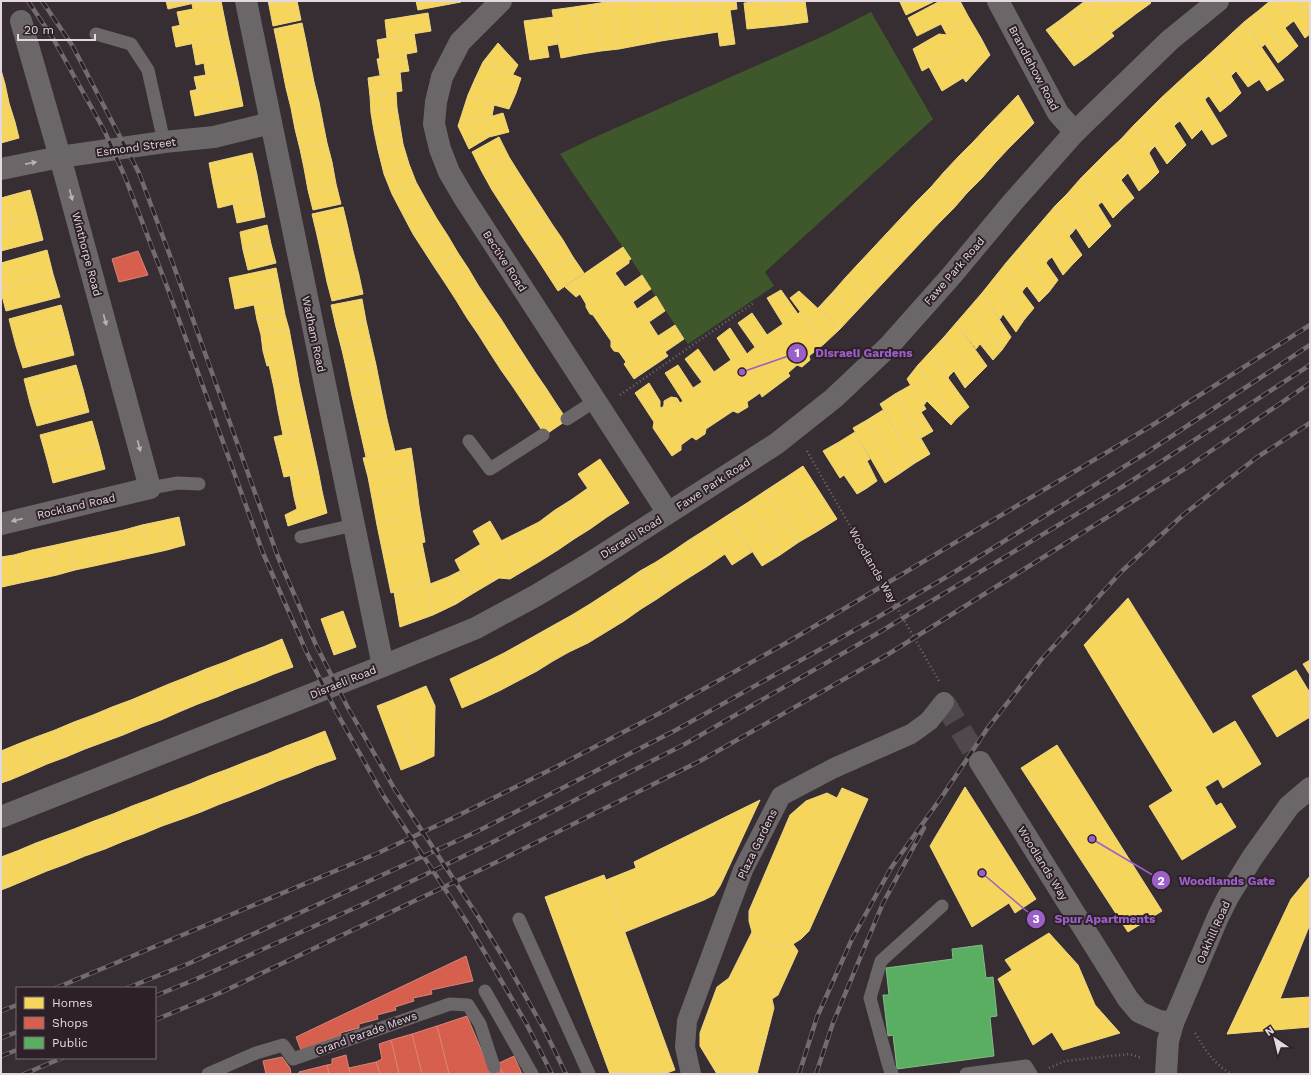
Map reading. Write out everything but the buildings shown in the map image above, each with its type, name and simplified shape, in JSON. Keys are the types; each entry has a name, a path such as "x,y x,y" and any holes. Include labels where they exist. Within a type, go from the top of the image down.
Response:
{"street":[{"name":"Wadham Road","path":"246,1 383,666"},
{"name":"Bective Road","path":"501,1 460,42 442,77 436,102 434,124 440,150 449,172 463,196 668,513"},
{"name":"Brandlehow Road","path":"998,1 1058,113 1075,132"},
{"name":"Fawe Park Road","path":"668,513 776,444 834,398 889,346 1075,132 1170,40 1218,1"},
{"name":"Winthorpe Road","path":"21,21 60,157 150,488"},
{"name":"Esmond Street","path":"1,169 60,157 164,142 214,137 271,123"},
{"name":"Rockland Road","path":"1,524 150,488"},
{"name":"Disraeli Road","path":"1,817 476,628 537,595 668,513"},
{"name":"Plaza Gardens","path":"691,1074 685,1047 687,1021 743,870 781,796 834,768 911,734 929,721 943,694"},
{"name":"Woodlands Way","path":"980,762 1128,999 1139,1012 1159,1021 1173,1023"},
{"name":"Oakhill Road","path":"1166,1074 1168,1041 1173,1023 1228,897 1252,858 1289,806 1310,788"}],"lane":[{"path":"96,34 131,44 148,70 164,142"},
{"path":"567,419 598,405"},
{"path":"470,441 490,469 543,435"},
{"path":"150,488 178,483 199,484"},
{"path":"301,537 354,525"},
{"path":"892,1074 888,1067 870,998 872,990 881,961 942,906"},
{"path":"519,919 589,1074"},
{"path":"485,991 532,1074"},
{"name":"Grand Parade Mews","path":"208,1074 256,1053 283,1045 293,1059 450,1004 468,1004 480,1024 494,1067"},
{"path":"966,1074 1026,1066 1031,1074"}],"path":[{"path":"598,405 755,302"},
{"name":"Woodlands Way","path":"804,447 867,554 943,694"},
{"path":"1173,1023 1191,1026 1200,1042 1219,1066 1231,1074"},
{"path":"1048,1068 1065,1061 1129,1054 1148,1060"}],"green space":[{"path":"871,12 933,119 765,272 774,286 688,344 560,154 828,34"}],"tunnel":[{"path":"944,702 980,762"}],"railway":[{"path":"28,1 54,40 104,130 125,177 169,292 263,553 306,651 337,713 383,795 468,924 526,1023 552,1074"},
{"path":"42,1 72,45 139,173 278,557 316,645 347,706 394,788 506,962 544,1029 566,1074"},
{"path":"58,987 378,853 556,767 662,712 786,643 1151,426 1310,325"},
{"path":"130,987 190,963 476,832 676,730 948,576 1146,453 1310,345"},
{"path":"156,996 366,903 491,843 685,744 873,636 1122,487 1310,365"},
{"path":"156,1020 222,992 501,860 700,761 890,653 1186,468 1310,383"},
{"path":"799,1074 817,1017 852,939 891,868 943,795 987,729 1041,660 1122,571 1183,515 1256,458 1310,423"},
{"path":"816,1074 833,1023 883,903 924,828"},
{"path":"1,1011 16,1005"},
{"path":"1,1038 16,1032"},
{"path":"1,1056 16,1050"},
{"path":"24,1074 60,1059"}],"place":[{"name":"Disraeli Gardens","path":"742,372"},
{"name":"Woodlands Gate","path":"1092,839"},
{"name":"Spur Apartments","path":"982,873"}]}
